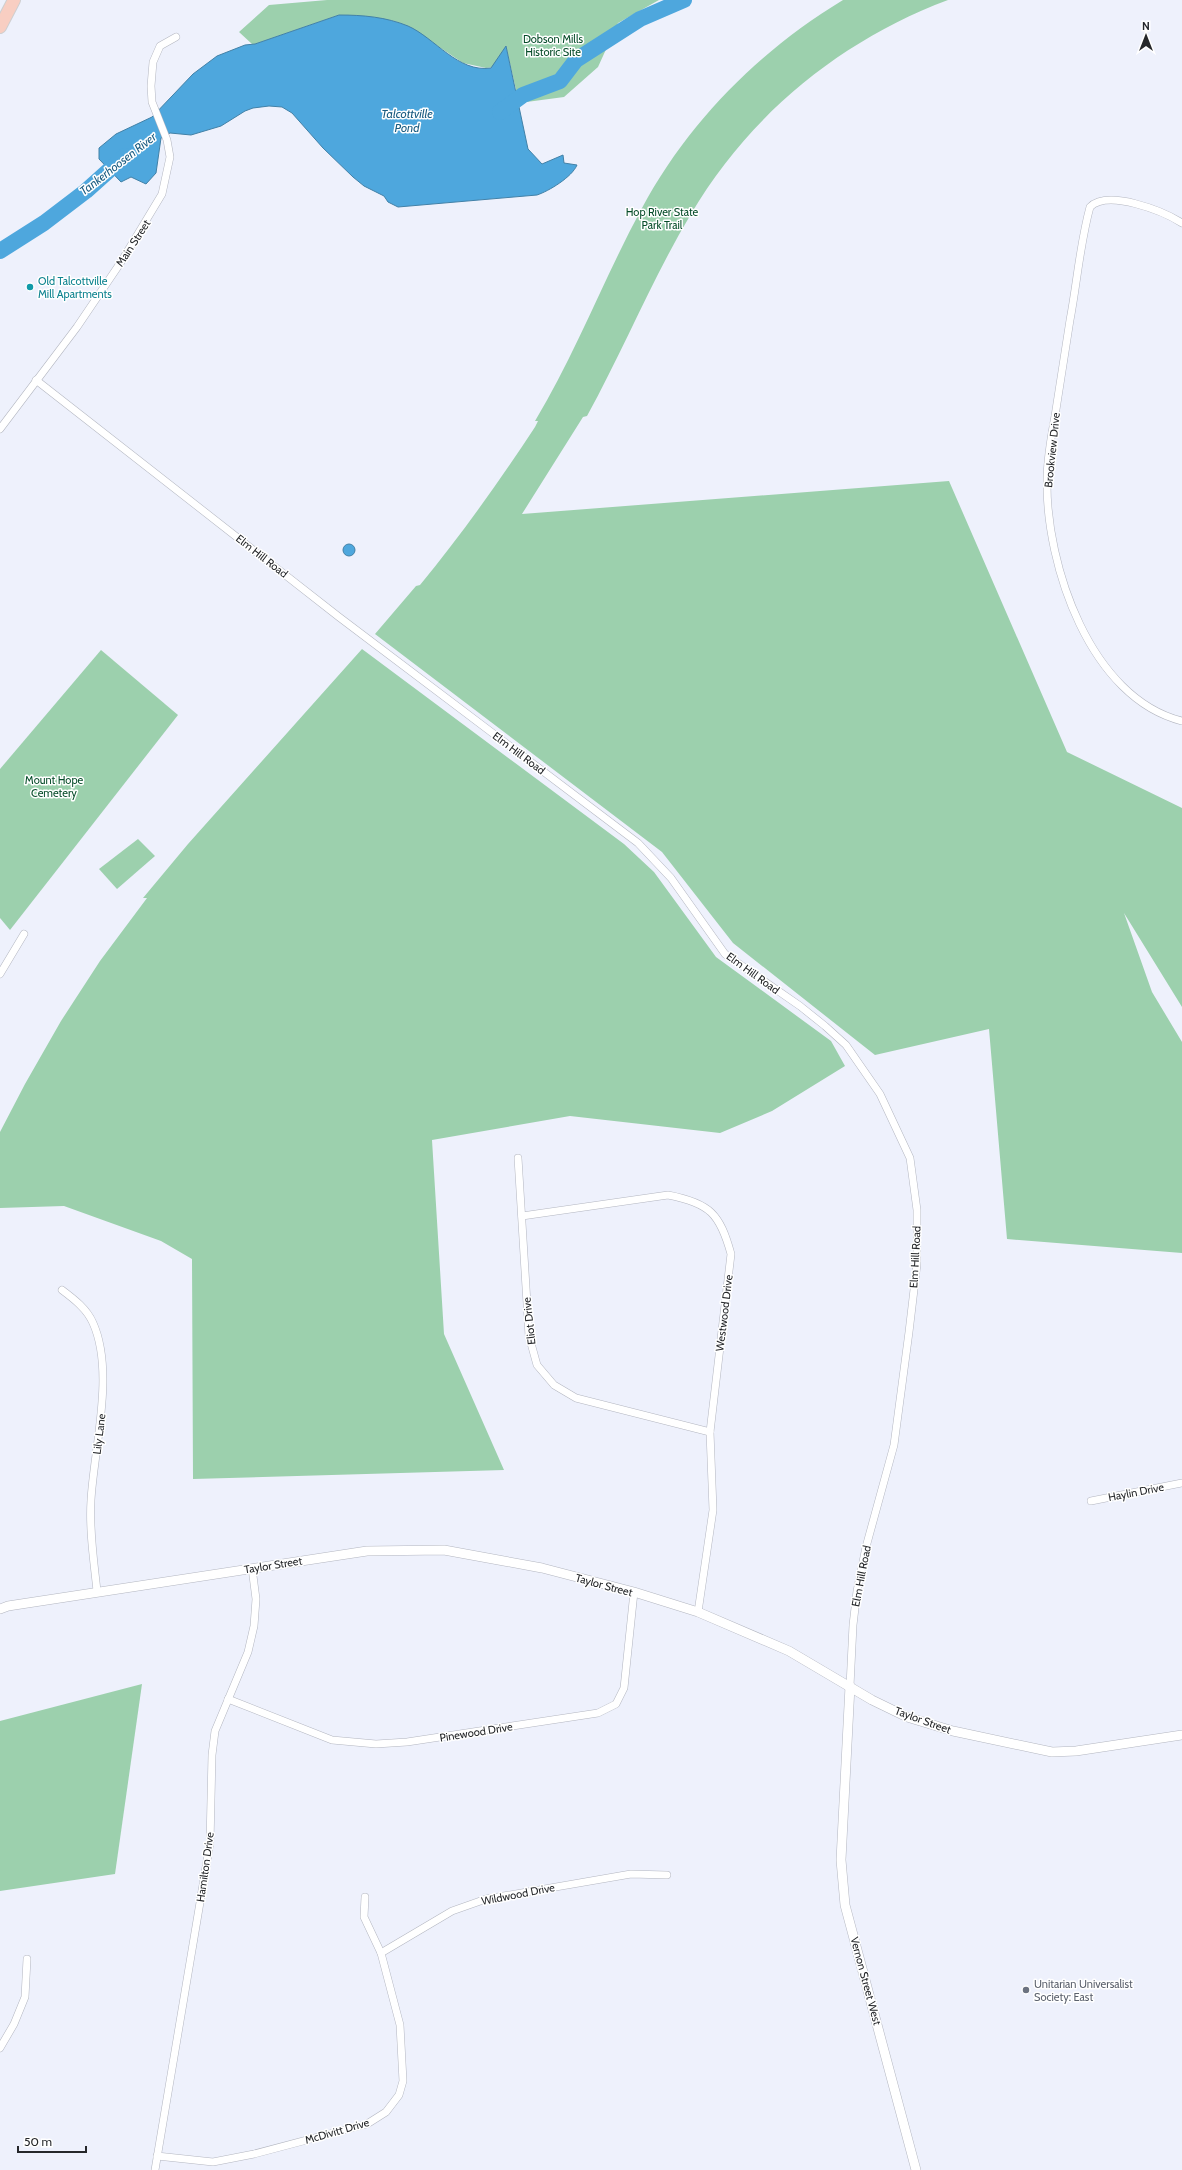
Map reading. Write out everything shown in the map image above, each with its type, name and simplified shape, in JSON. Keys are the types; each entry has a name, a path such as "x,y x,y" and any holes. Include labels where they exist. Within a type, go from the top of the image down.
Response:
{"main road":[{"path":"0,27 14,0"}],"street":[{"name":"Main Street","path":"0,429 78,327 151,215 162,194 170,157 167,140 156,111 151,86 153,62 160,46 176,37"},
{"name":"Brookview Drive","path":"1182,223 1168,214 1134,203 1096,202 1090,207 1051,442 1047,481 1048,516 1062,585 1088,639 1106,668 1126,689 1149,706 1182,721"},
{"name":"Elm Hill Road","path":"36,380 368,638 638,843 671,878 725,954 825,1026 846,1045 880,1094 910,1158 917,1210 917,1264 900,1411 894,1445 866,1547 857,1591 853,1625 846,1789"},
{"path":"0,974 24,934"},
{"name":"Eliot Drive","path":"518,1158 529,1336 537,1365 554,1384 576,1398 710,1432"},
{"name":"Westwood Drive","path":"522,1216 668,1195 692,1199 712,1212 724,1229 731,1254 710,1432 713,1510 698,1612"},
{"name":"Lily Lane","path":"62,1290 80,1304 92,1322 99,1338 102,1366 102,1403 91,1502 97,1591"},
{"name":"Haylin Drive","path":"1091,1501 1182,1483"},
{"name":"Taylor Street","path":"0,1609 8,1606 97,1591 367,1551 444,1550 542,1568 634,1592 698,1612 783,1648 907,1717 953,1731 1052,1752 1076,1751 1182,1734"},
{"name":"Hamilton Drive","path":"155,2170 210,1843 212,1755 215,1731 248,1652 254,1626 256,1599 252,1568"},
{"name":"Pinewood Drive","path":"228,1699 332,1740 376,1744 407,1742 598,1713 616,1704 624,1688 634,1592"},
{"name":"Vernon Street West","path":"846,1789 841,1860 845,1905 916,2170"},
{"name":"Wildwood Drive","path":"381,1953 452,1911 486,1899 631,1874 667,1875"},
{"name":"McDivitt Drive","path":"157,2156 213,2162 254,2154 367,2124 386,2112 399,2095 403,2081 400,2025 381,1953 364,1917 365,1897"},
{"path":"0,2048 14,2024 25,1997 27,1959"}],"green space":[{"name":"Dobson Mills Historic Site","path":"327,0 659,0 618,23 598,67 564,97 519,103 506,46 493,67 486,68 463,63 409,27 394,21 339,15 255,44 252,44 239,32 269,5"},
{"name":"Hop River State Park Trail","path":"843,0 948,0 871,36 835,59 801,85 770,113 741,144 714,178 691,214 651,289 587,416 583,417 522,514 949,481 1067,752 1182,808 1182,1007 1124,913 1152,992 1182,1042 1182,1253 1007,1239 989,1029 875,1055 733,943 662,852 375,634 416,586 420,585 465,528 535,427 538,421 535,421 564,369 628,234 661,176 681,146 704,117 755,65 812,20"},
{"path":"362,649 624,844 654,872 716,957 831,1041 845,1066 772,1111 720,1133 570,1116 432,1140 444,1334 504,1470 193,1479 192,1259 161,1241 64,1206 0,1208 0,1132 25,1084 61,1021 100,961 147,898 143,898 188,844"},
{"name":"Mount Hope Cemetery","path":"101,650 178,715 10,930 0,918 0,769"},
{"path":"138,839 155,856 117,889 99,869"},
{"path":"142,1684 115,1874 0,1891 0,1721"}],"water":[{"name":"Talcottville Pond","path":"339,15 374,17 391,20 408,26 418,31 457,60 479,68 491,68 506,46 528,149 542,164 563,155 564,163 577,165 574,170 560,183 537,195 398,207 388,202 384,196 364,186 353,177 323,148 292,113 282,107 269,106 253,108 245,111 221,126 191,135 170,133 161,138 156,173 146,184 131,177 121,182 99,159 99,148 116,134 152,117 193,74 217,56 245,45 255,44"},
{"path":"347,544 351,544 355,550 351,556 347,556 343,552 343,548"}],"waterway":[{"name":"Tankerhoosen River","path":"500,112 523,95 560,81 576,60 640,19 684,0"},
{"name":"Tankerhoosen River","path":"0,251 44,223 86,191 125,156"}],"place":[{"name":"Old Talcottville Mill Apartments","path":"30,287"},
{"name":"Unitarian Universalist Society: East","path":"1026,1990"}]}
